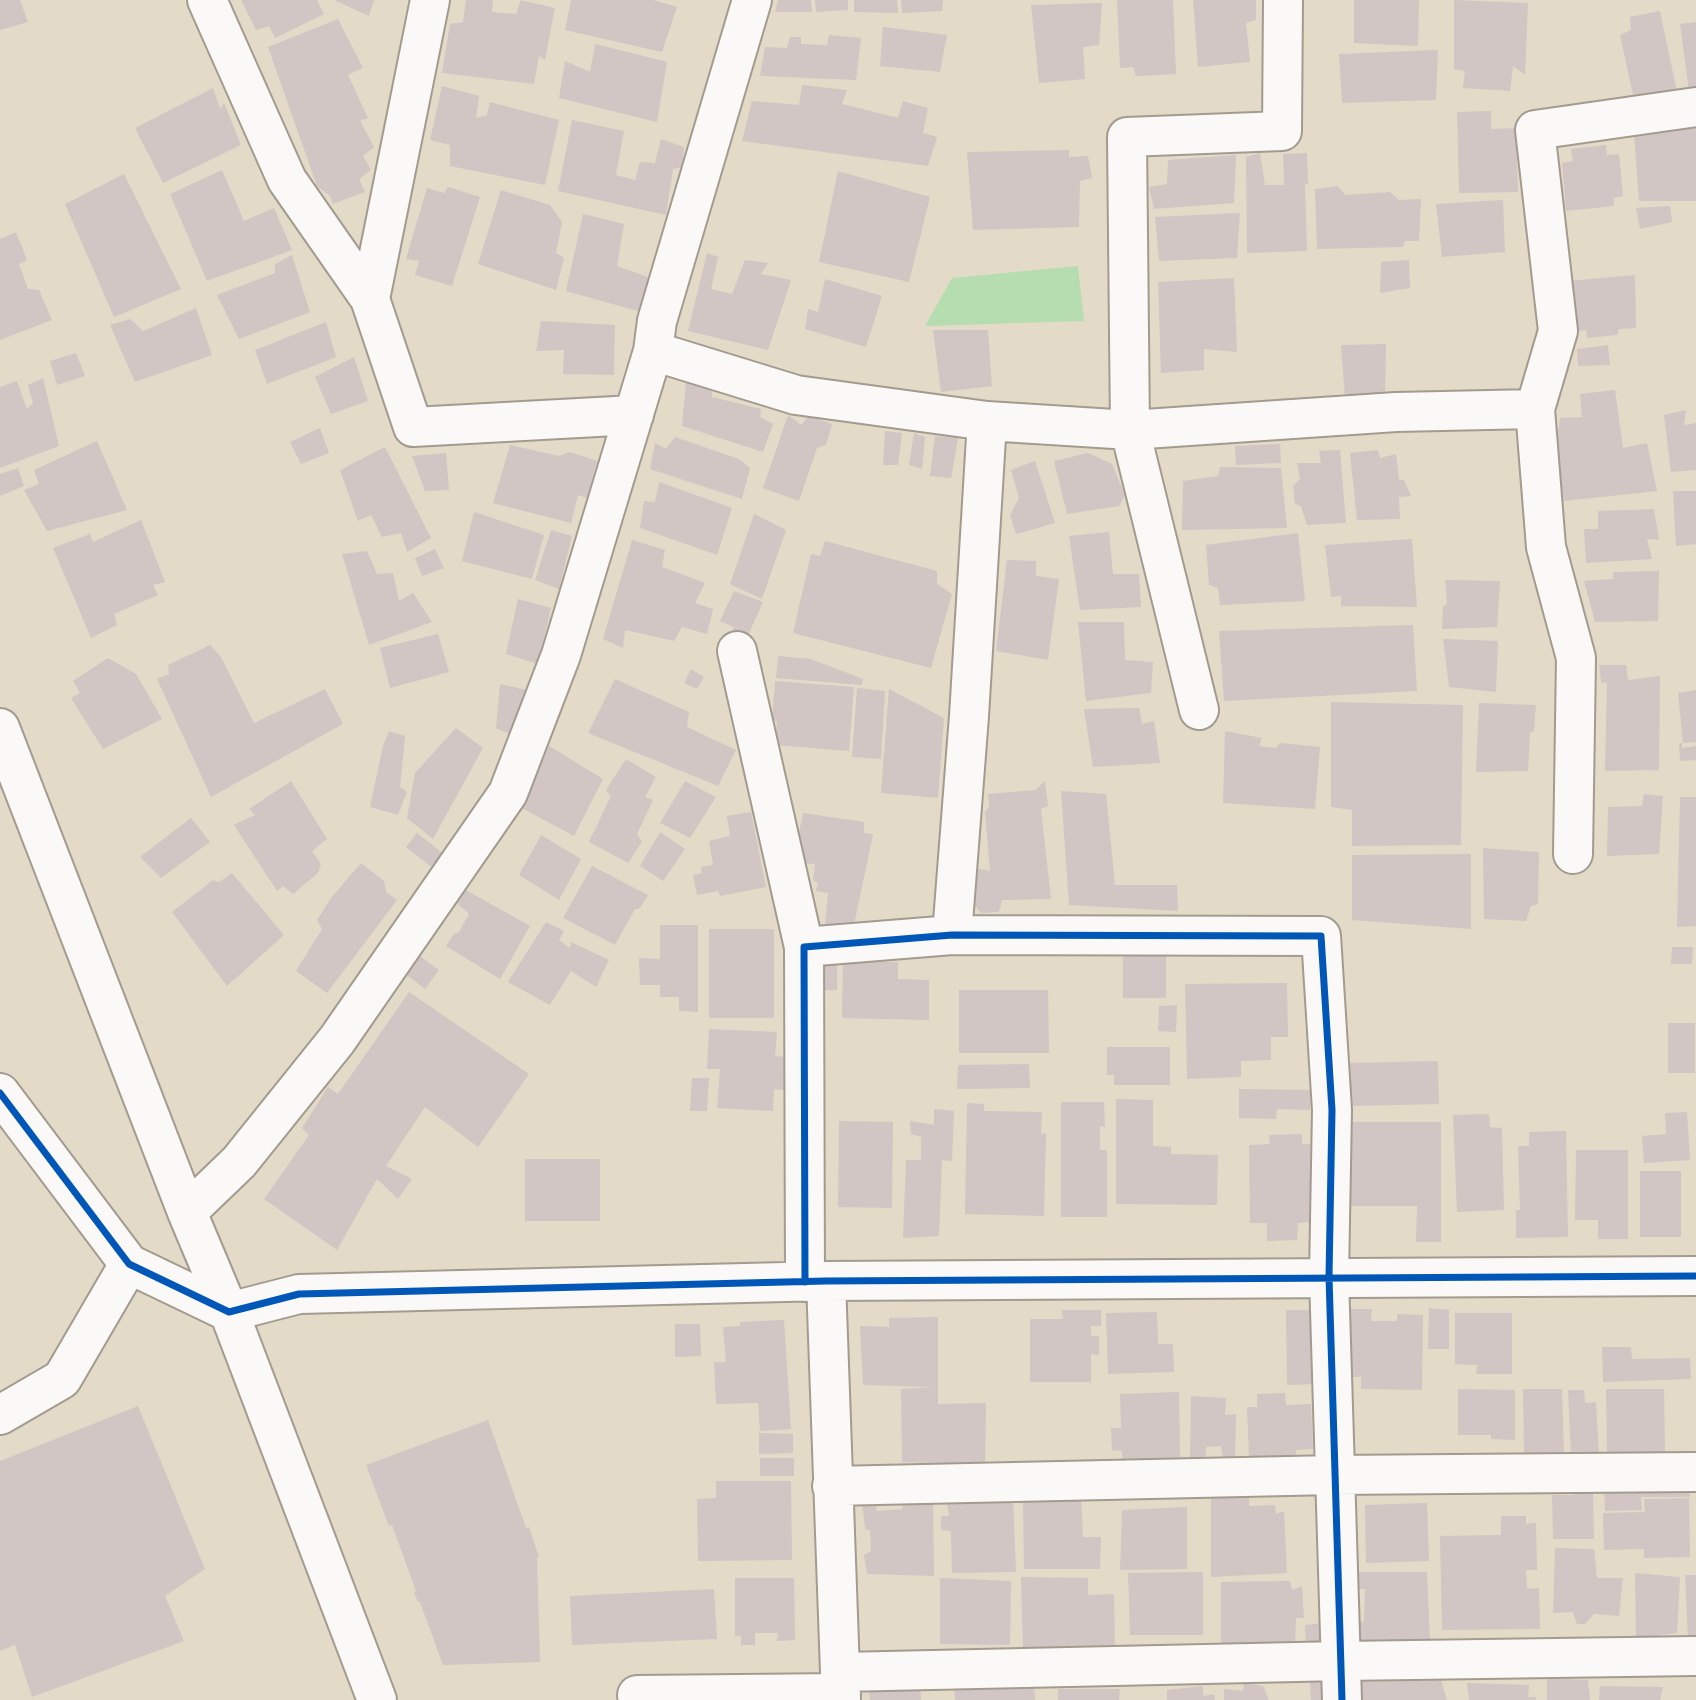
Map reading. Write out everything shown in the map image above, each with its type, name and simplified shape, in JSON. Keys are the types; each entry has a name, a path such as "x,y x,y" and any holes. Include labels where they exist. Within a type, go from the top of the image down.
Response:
{"street":[{"path":"207,0 287,180 370,299 413,426 634,415"},
{"path":"370,299 430,0"},
{"path":"187,1212 239,1162 337,1040 508,793 561,655 653,351 657,321 752,0"},
{"path":"1199,710 1130,430 1127,136 1282,131 1283,0"},
{"path":"1573,854 1576,658 1546,547 1535,409 1558,331 1535,131 1696,107"},
{"path":"653,351 796,395 987,421 1130,430 1396,412 1535,409"},
{"path":"952,935 987,421"},
{"path":"737,651 804,947 816,1281 832,1486 841,1688"},
{"path":"0,728 187,1212 229,1312 377,1700"},
{"path":"804,947 952,935 1321,936 1332,1110 1329,1277 1342,1700"},
{"path":"0,1093 129,1264 229,1312 299,1294 816,1281 1696,1276"},
{"path":"0,1415 62,1379 129,1264"},
{"path":"832,1486 1334,1475 1696,1472"},
{"path":"637,1695 841,1688 1342,1661 1696,1656"}],"green space":[{"path":"1078,266 1084,321 925,326 952,278"}],"building":[{"path":"0,0 20,0 28,22 0,30"},
{"path":"241,0 317,0 324,14 275,38 269,26 256,30"},
{"path":"334,0 374,0 369,16"},
{"path":"466,0 493,0 492,12 516,14 521,0 555,8 545,60 539,56 534,84 442,73 450,24 463,22"},
{"path":"571,0 653,0 677,7 662,52 565,30"},
{"path":"778,0 811,0 812,12 775,12"},
{"path":"815,0 848,0 848,10 816,12"},
{"path":"854,0 897,0 898,13 854,12"},
{"path":"901,0 943,0 942,11 902,13"},
{"path":"1117,0 1173,0 1176,74 1136,76 1133,67 1120,68"},
{"path":"1193,0 1256,0 1256,20 1246,23 1250,62 1198,67"},
{"path":"1354,0 1419,0 1418,46 1354,43"},
{"path":"1454,0 1528,3 1525,75 1513,66 1510,91 1463,88 1465,71 1454,69"},
{"path":"1102,3 1099,45 1083,47 1085,79 1039,83 1031,5"},
{"path":"1660,11 1677,92 1633,95 1620,35 1631,30 1630,17"},
{"path":"338,19 363,68 348,75 368,118 360,121 374,147 363,156 371,170 359,179 365,192 333,204 330,196 317,186 268,47"},
{"path":"1696,22 1696,90 1689,91 1680,24"},
{"path":"883,27 947,35 940,72 880,66"},
{"path":"829,35 861,38 856,80 760,76 765,47 787,48 790,37 801,37 801,44 827,45"},
{"path":"595,44 667,62 657,122 559,98 565,61 590,72"},
{"path":"1438,50 1436,100 1342,103 1339,54"},
{"path":"802,85 847,90 842,104 898,118 903,101 928,108 923,133 937,137 928,166 742,141 752,101 799,105"},
{"path":"442,86 479,96 476,118 487,115 490,102 559,120 545,185 450,166 450,145 430,140"},
{"path":"213,88 220,109 224,103 241,145 163,183 135,128"},
{"path":"1491,111 1491,129 1516,128 1518,192 1459,193 1457,112"},
{"path":"572,120 624,131 616,175 635,180 640,162 655,163 661,139 684,147 682,167 673,169 666,215 558,191"},
{"path":"1696,127 1696,201 1639,201 1634,135"},
{"path":"1606,145 1607,155 1619,154 1623,196 1614,198 1614,206 1566,211 1562,163 1573,161 1571,149"},
{"path":"1069,150 1069,157 1088,156 1092,178 1080,181 1079,227 973,230 967,152"},
{"path":"1260,153 1265,185 1284,185 1283,154 1307,153 1307,251 1247,253 1246,157"},
{"path":"1236,155 1234,203 1154,209 1149,187 1167,184 1168,160"},
{"path":"222,170 244,221 274,208 292,250 207,281 170,194"},
{"path":"838,171 930,197 909,282 819,262"},
{"path":"124,174 181,289 114,317 65,204"},
{"path":"1338,186 1345,195 1390,192 1399,200 1421,199 1419,241 1405,241 1403,247 1317,249 1315,189"},
{"path":"448,187 480,197 452,286 415,275 419,261 406,259 427,188 444,193"},
{"path":"501,190 550,205 562,222 556,253 564,258 556,290 478,264"},
{"path":"1503,200 1505,252 1442,257 1436,204"},
{"path":"1670,206 1672,222 1640,229 1636,208"},
{"path":"1240,213 1237,258 1159,261 1155,217"},
{"path":"583,214 624,224 617,266 648,277 641,312 566,291"},
{"path":"16,232 27,260 19,264 28,289 39,290 52,320 0,340 0,239"},
{"path":"707,253 718,257 711,289 732,294 745,260 768,263 761,274 791,280 768,350 688,331"},
{"path":"292,255 310,312 239,339 217,295 275,273 275,264"},
{"path":"1409,260 1410,288 1380,293 1381,262"},
{"path":"1635,275 1636,328 1619,329 1617,335 1587,338 1586,330 1578,331 1569,281"},
{"path":"1234,278 1237,352 1204,349 1204,370 1161,373 1158,282"},
{"path":"825,279 882,296 866,347 805,329 808,309 818,312"},
{"path":"196,308 212,355 135,382 110,325 130,319 143,331"},
{"path":"541,321 615,325 614,375 563,374 564,350 536,351"},
{"path":"326,322 336,357 267,384 255,350"},
{"path":"933,330 988,330 992,386 941,392"},
{"path":"1386,344 1385,394 1345,398 1341,345"},
{"path":"1608,345 1610,365 1578,366 1577,349"},
{"path":"76,353 85,376 57,385 50,361"},
{"path":"354,357 368,401 331,414 315,377"},
{"path":"43,378 59,446 0,468 0,387 17,381 27,409 33,403 28,385"},
{"path":"686,382 711,387 712,397 761,409 760,417 773,424 763,452 682,426"},
{"path":"1615,390 1623,448 1647,443 1657,491 1564,501 1552,432 1559,429 1560,418 1582,417 1580,394"},
{"path":"1686,410 1684,425 1696,423 1696,470 1671,472 1664,415"},
{"path":"788,415 801,425 809,416 832,424 826,445 817,448 799,501 763,488"},
{"path":"320,428 329,453 301,464 290,442"},
{"path":"885,431 902,433 898,465 883,465"},
{"path":"914,433 925,437 922,469 909,465"},
{"path":"935,436 958,438 951,478 930,476"},
{"path":"675,437 739,459 750,468 742,499 650,469 655,443 666,449"},
{"path":"97,441 127,510 47,531 24,490 39,484 34,470"},
{"path":"1280,444 1281,463 1236,465 1235,446"},
{"path":"510,445 559,456 570,452 597,461 587,498 578,495 571,523 493,503"},
{"path":"385,447 431,538 407,552 401,533 382,537 371,515 358,521 340,470"},
{"path":"1340,450 1346,523 1307,525 1301,506 1295,504 1293,486 1300,479 1297,463 1321,463 1319,451"},
{"path":"1378,450 1380,458 1396,454 1399,480 1404,480 1411,496 1399,497 1400,519 1357,520 1350,453"},
{"path":"446,453 449,490 425,491 412,456"},
{"path":"1088,453 1112,464 1125,495 1119,506 1067,514 1054,461"},
{"path":"1035,461 1055,523 1016,534 1010,515 1019,498 1011,470"},
{"path":"1220,467 1281,468 1287,528 1182,530 1183,481 1218,476"},
{"path":"18,468 24,486 0,496 0,474"},
{"path":"659,482 732,508 717,555 640,528 644,501 655,502"},
{"path":"1673,491 1696,491 1696,544 1676,546"},
{"path":"1654,509 1659,540 1647,539 1652,559 1586,563 1584,529 1598,529 1598,511"},
{"path":"474,512 544,535 532,579 462,561"},
{"path":"754,514 786,530 762,599 730,584"},
{"path":"141,520 165,582 153,585 158,595 114,614 117,625 91,638 53,548 90,534 93,542"},
{"path":"551,530 572,536 559,589 535,580"},
{"path":"1109,532 1113,574 1139,574 1141,607 1080,610 1069,536"},
{"path":"1298,533 1305,601 1220,605 1218,588 1209,585 1206,545"},
{"path":"1412,539 1417,607 1341,606 1341,596 1331,597 1325,545"},
{"path":"632,540 665,550 662,567 705,583 695,603 713,609 707,634 682,627 674,641 625,630 623,648 603,639"},
{"path":"825,541 937,571 937,584 952,594 931,668 793,633 811,554 820,556"},
{"path":"435,549 444,568 422,576 415,558"},
{"path":"367,551 377,574 393,573 399,601 413,593 432,622 369,645 342,554"},
{"path":"1007,560 1036,561 1036,576 1059,579 1048,660 996,651"},
{"path":"1659,571 1658,621 1595,622 1584,581 1613,579 1613,572"},
{"path":"1445,580 1500,581 1497,627 1442,629 1443,607 1447,604"},
{"path":"734,591 763,602 745,642 731,635 734,627 720,621"},
{"path":"518,599 551,608 538,664 506,654"},
{"path":"1078,622 1124,622 1125,660 1153,662 1151,693 1086,701"},
{"path":"1413,625 1417,691 1224,701 1219,631"},
{"path":"438,634 449,672 390,688 380,648"},
{"path":"1443,639 1498,641 1496,692 1449,687"},
{"path":"210,645 221,657 254,723 325,689 343,724 211,797 157,679 169,674 168,665"},
{"path":"778,656 811,659 863,679 862,685 776,678"},
{"path":"108,658 136,674 162,719 103,749 71,698 80,693 73,681"},
{"path":"1599,665 1626,665 1628,680 1660,676 1659,770 1605,771 1607,683 1601,682"},
{"path":"691,669 704,677 697,689 684,683"},
{"path":"615,679 689,712 687,727 736,750 718,786 588,733"},
{"path":"775,681 854,687 849,751 775,745 777,721 772,721"},
{"path":"500,684 527,690 514,736 496,728"},
{"path":"857,688 885,691 881,759 852,757"},
{"path":"889,689 944,718 938,798 881,793"},
{"path":"1696,690 1696,742 1683,743 1678,693"},
{"path":"1331,702 1463,705 1461,845 1352,846 1352,810 1331,807"},
{"path":"1479,703 1536,705 1534,731 1530,733 1528,771 1476,772"},
{"path":"1139,708 1142,724 1154,721 1160,763 1093,767 1084,709"},
{"path":"456,728 483,748 433,839 407,818 415,773"},
{"path":"389,731 405,736 400,787 407,792 398,815 370,807 383,746"},
{"path":"1225,731 1262,738 1259,746 1276,748 1280,743 1320,747 1315,809 1223,803"},
{"path":"1679,743 1682,743 1682,748 1696,746 1696,760 1680,761"},
{"path":"549,746 603,779 574,836 522,808"},
{"path":"626,759 656,777 645,797 653,800 637,834 642,842 628,863 589,842 611,796 606,790"},
{"path":"291,781 327,839 312,851 321,864 318,873 293,894 283,886 277,891 234,825 255,815 249,809"},
{"path":"685,781 716,797 690,838 660,823"},
{"path":"1045,781 1048,806 1041,809 1051,899 1002,900 999,912 981,913 973,903 976,868 990,871 985,812 989,807 988,794 1035,790"},
{"path":"1061,791 1106,794 1115,885 1177,885 1178,911 1069,905"},
{"path":"1644,794 1663,796 1659,854 1607,856 1608,807 1642,806"},
{"path":"1680,797 1696,797 1696,926 1677,927"},
{"path":"751,812 766,887 720,896 718,891 697,895 693,875 702,873 701,867 713,865 709,841 730,836 727,816"},
{"path":"803,813 864,822 864,833 873,834 853,930 825,924 828,893 816,891 818,883 813,880 815,864 801,863 797,843"},
{"path":"191,818 210,842 161,878 140,857"},
{"path":"660,832 685,849 663,881 640,866"},
{"path":"417,833 445,855 435,870 406,847"},
{"path":"541,835 581,859 559,900 519,875"},
{"path":"1483,848 1539,852 1538,904 1531,906 1526,921 1484,919"},
{"path":"1471,854 1471,929 1352,920 1352,855"},
{"path":"361,863 384,881 386,892 397,900 327,993 296,971 322,929 317,920 331,898"},
{"path":"592,866 648,895 639,909 635,909 615,945 563,918"},
{"path":"232,873 284,935 227,986 172,912 213,880 219,882"},
{"path":"466,890 530,926 500,979 446,946 454,934 459,932 469,914 457,903"},
{"path":"546,922 564,931 559,940 570,948 571,942 609,960 596,987 571,971 550,1005 508,982"},
{"path":"660,925 698,925 698,1012 679,1011 679,997 660,997 660,985 640,985 639,958 660,959"},
{"path":"709,929 774,929 774,1018 709,1018"},
{"path":"1672,947 1693,947 1692,964 1671,964"},
{"path":"1123,951 1166,952 1166,998 1123,998"},
{"path":"417,954 439,970 425,989 404,973"},
{"path":"819,957 837,957 837,990 819,990"},
{"path":"843,961 898,962 898,979 929,980 929,1020 842,1018"},
{"path":"1287,983 1288,1037 1271,1037 1271,1060 1241,1061 1241,1077 1187,1079 1185,984"},
{"path":"959,990 1048,990 1049,1053 959,1053"},
{"path":"409,992 529,1074 478,1147 425,1107 386,1166 412,1179 398,1199 377,1179 337,1250 264,1199 309,1135 302,1128 328,1087 338,1094"},
{"path":"1177,1005 1176,1032 1158,1031 1159,1006"},
{"path":"1668,1023 1695,1023 1695,1073 1668,1073"},
{"path":"709,1029 777,1032 775,1056 786,1057 784,1090 774,1089 773,1111 717,1108 720,1069 707,1069"},
{"path":"1107,1047 1170,1047 1170,1085 1114,1085 1114,1075 1107,1075"},
{"path":"1438,1061 1439,1104 1351,1106 1350,1063"},
{"path":"1029,1064 1030,1088 957,1089 958,1065"},
{"path":"692,1078 709,1078 707,1111 690,1111"},
{"path":"1239,1089 1311,1090 1310,1110 1277,1109 1276,1119 1239,1118"},
{"path":"1116,1099 1153,1100 1153,1146 1171,1147 1171,1154 1218,1155 1217,1205 1116,1204"},
{"path":"1061,1102 1104,1102 1105,1127 1100,1126 1100,1150 1107,1150 1107,1217 1061,1217"},
{"path":"967,1103 984,1104 984,1111 1042,1112 1041,1134 1046,1133 1044,1216 965,1214"},
{"path":"934,1109 954,1111 952,1161 942,1160 939,1236 903,1238 906,1160 921,1160 921,1137 911,1134 910,1121 934,1125"},
{"path":"1687,1112 1690,1160 1644,1163 1642,1136 1666,1134 1665,1113"},
{"path":"1489,1114 1490,1127 1502,1128 1504,1210 1457,1212 1453,1115"},
{"path":"839,1121 893,1122 892,1208 838,1207"},
{"path":"1351,1122 1441,1122 1441,1242 1416,1242 1417,1206 1351,1206"},
{"path":"1566,1131 1568,1237 1516,1238 1516,1210 1520,1210 1518,1146 1529,1146 1529,1132"},
{"path":"1302,1134 1302,1144 1310,1144 1311,1222 1298,1223 1297,1240 1267,1241 1267,1223 1250,1223 1249,1145 1270,1144 1269,1135"},
{"path":"1576,1150 1628,1150 1628,1239 1598,1239 1598,1220 1575,1220"},
{"path":"525,1159 600,1159 600,1221 525,1221"},
{"path":"1640,1171 1681,1171 1681,1237 1640,1237"},
{"path":"1429,1308 1449,1310 1449,1349 1428,1349"},
{"path":"1347,1309 1372,1309 1371,1321 1397,1321 1397,1314 1423,1315 1422,1390 1361,1389 1361,1377 1347,1377"},
{"path":"1062,1310 1101,1310 1101,1326 1091,1326 1091,1336 1099,1336 1099,1355 1091,1354 1091,1382 1030,1382 1030,1319 1063,1319"},
{"path":"1286,1310 1315,1310 1316,1384 1287,1385"},
{"path":"1157,1312 1158,1344 1173,1344 1174,1372 1108,1374 1106,1313"},
{"path":"1455,1313 1512,1313 1512,1374 1476,1374 1477,1365 1455,1364"},
{"path":"938,1317 938,1404 986,1403 985,1464 902,1462 901,1389 932,1387 863,1385 860,1326 889,1327 889,1318"},
{"path":"784,1320 791,1429 760,1431 758,1403 716,1404 714,1362 726,1362 723,1327 740,1326 740,1322"},
{"path":"675,1324 700,1324 701,1356 675,1357"},
{"path":"1602,1347 1631,1347 1632,1359 1690,1358 1691,1379 1603,1382"},
{"path":"1458,1389 1515,1390 1515,1440 1491,1439 1491,1435 1458,1435"},
{"path":"1523,1389 1562,1389 1564,1456 1524,1456"},
{"path":"1606,1389 1664,1389 1665,1454 1607,1454"},
{"path":"1568,1390 1584,1390 1585,1403 1596,1402 1599,1454 1571,1455"},
{"path":"1179,1392 1180,1458 1122,1459 1122,1451 1112,1450 1111,1428 1121,1428 1120,1394"},
{"path":"1285,1393 1286,1405 1311,1404 1313,1449 1296,1450 1296,1455 1249,1457 1247,1407 1257,1407 1257,1394"},
{"path":"1191,1396 1226,1398 1225,1415 1236,1414 1235,1459 1223,1460 1221,1446 1206,1447 1205,1459 1190,1460"},
{"path":"138,1406 205,1569 165,1596 184,1641 32,1697 15,1645 0,1651 0,1461"},
{"path":"488,1420 539,1557 540,1662 443,1665 414,1592 416,1591 392,1525 389,1526 366,1465"},
{"path":"759,1433 793,1434 793,1453 759,1454"},
{"path":"760,1458 794,1458 794,1476 760,1476"},
{"path":"716,1481 791,1481 792,1560 698,1561 697,1499 716,1498"},
{"path":"1690,1486 1690,1497 1641,1497 1642,1510 1605,1511 1604,1488"},
{"path":"1574,1491 1593,1491 1594,1539 1553,1539 1552,1495 1574,1495"},
{"path":"1211,1493 1249,1493 1249,1506 1275,1505 1276,1514 1284,1511 1287,1573 1211,1577"},
{"path":"1081,1496 1083,1537 1101,1537 1100,1569 1024,1569 1023,1500"},
{"path":"1007,1497 1013,1498 1016,1572 952,1573 951,1531 941,1530 941,1516 949,1516 947,1503 1005,1502"},
{"path":"1689,1498 1690,1557 1644,1558 1644,1549 1604,1550 1603,1513 1645,1512 1644,1499"},
{"path":"904,1500 933,1500 934,1576 867,1574 864,1555 871,1551 870,1530 865,1529 862,1501 878,1502 876,1511 902,1509"},
{"path":"1427,1503 1429,1561 1366,1563 1365,1505"},
{"path":"1187,1507 1187,1569 1120,1570 1122,1510"},
{"path":"1501,1516 1526,1516 1526,1524 1536,1523 1537,1570 1526,1570 1527,1589 1539,1588 1540,1629 1442,1630 1440,1536 1501,1535"},
{"path":"1555,1548 1594,1549 1597,1578 1623,1578 1619,1616 1594,1614 1585,1624 1577,1624 1573,1612 1553,1613"},
{"path":"1203,1572 1203,1635 1130,1635 1128,1573"},
{"path":"1354,1572 1427,1572 1430,1641 1356,1642 1352,1618 1364,1622 1365,1589 1356,1589"},
{"path":"1635,1573 1680,1577 1677,1633 1636,1638"},
{"path":"1685,1575 1696,1575 1696,1638 1688,1638"},
{"path":"1021,1577 1088,1578 1088,1595 1114,1594 1115,1651 1023,1652"},
{"path":"735,1578 794,1578 795,1640 777,1641 778,1633 755,1633 755,1645 741,1645 741,1636 735,1636"},
{"path":"940,1578 1011,1581 1010,1645 940,1644"},
{"path":"1290,1581 1292,1590 1302,1586 1304,1618 1296,1618 1295,1644 1221,1647 1221,1582"},
{"path":"714,1589 717,1639 572,1645 570,1596"},
{"path":"1323,1623 1323,1650 1306,1651 1305,1625"},
{"path":"1547,1678 1588,1680 1590,1700 1547,1700"},
{"path":"1441,1680 1447,1700 1360,1700 1359,1682"},
{"path":"1326,1681 1326,1700 1311,1700 1310,1682"},
{"path":"1034,1683 1035,1700 955,1700 954,1684 975,1685 977,1688"},
{"path":"1244,1683 1263,1686 1269,1700 1224,1700 1224,1689 1243,1691"},
{"path":"1467,1683 1529,1685 1528,1697 1536,1697 1536,1700 1469,1700"},
{"path":"920,1686 921,1700 870,1700 869,1689"},
{"path":"1203,1686 1203,1696 1214,1694 1215,1700 1167,1700 1167,1690"},
{"path":"1600,1686 1663,1687 1660,1700 1599,1700"},
{"path":"1058,1689 1120,1689 1119,1700 1058,1700"}],"cycle path":[{"path":"805,1282 804,947 952,935 1321,936 1332,1110 1329,1277 1342,1700"},
{"path":"0,1093 129,1264 229,1312 299,1294 826,1281 1696,1276"}]}
